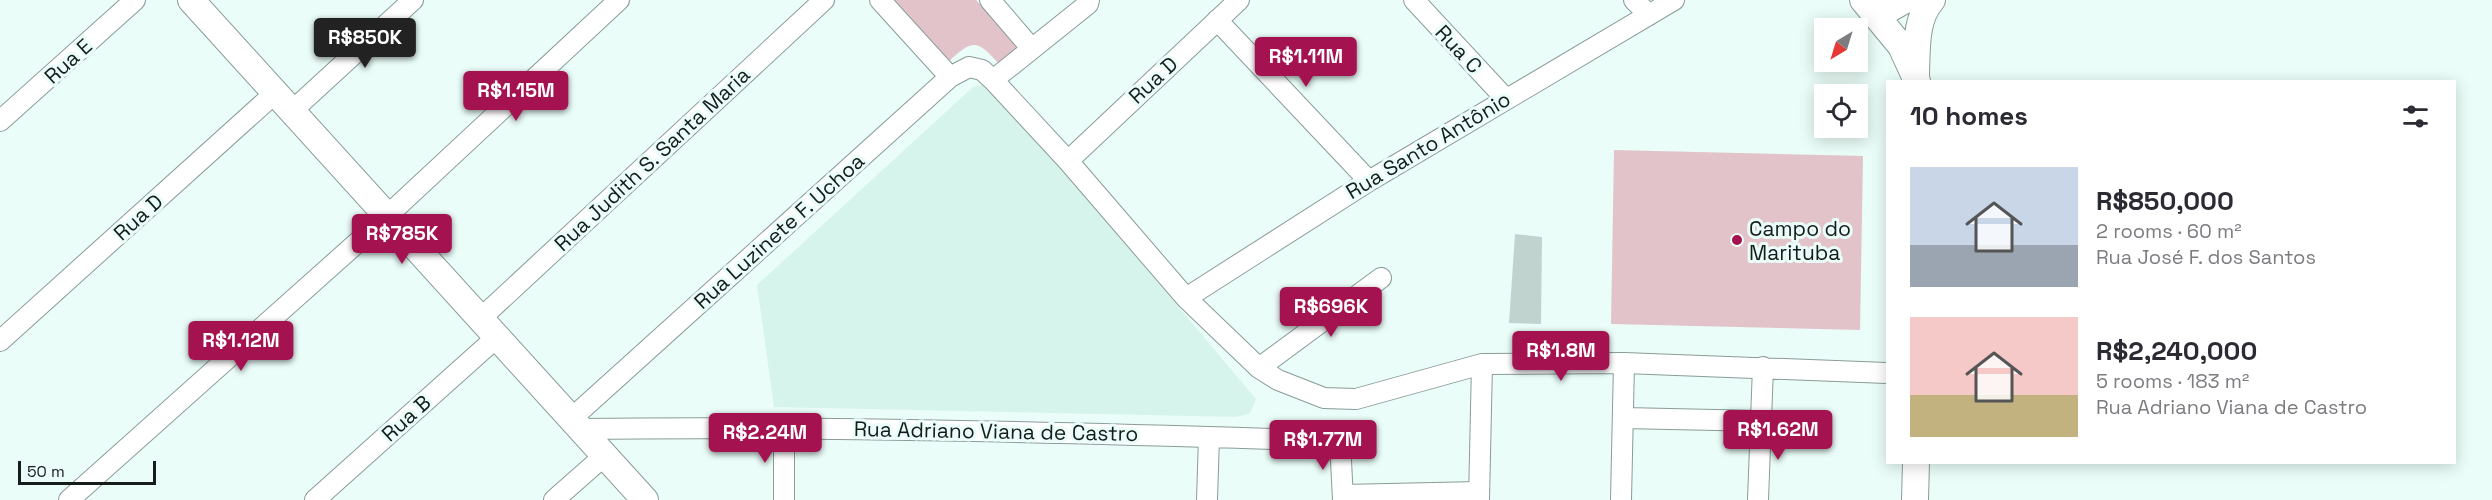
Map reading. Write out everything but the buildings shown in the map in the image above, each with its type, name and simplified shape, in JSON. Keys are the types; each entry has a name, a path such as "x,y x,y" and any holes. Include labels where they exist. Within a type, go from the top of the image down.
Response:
{"street":[{"name":"Rua E","path":"0,121 135,0"},
{"name":"Rua D","path":"0,341 284,102 413,0"},
{"path":"69,500 387,216 619,0"},
{"name":"Rua Judith S. Santa Maria","path":"489,328 824,0"},
{"path":"880,0 950,77"},
{"path":"990,0 1032,49"},
{"path":"1089,0 1088,4 993,80 1068,161 1186,298 1259,368 1278,380 1324,398 1356,399 1482,364 1624,363 1886,373"},
{"name":"Rua D","path":"1068,161 1239,0"},
{"name":"Rua C","path":"1414,0 1505,98"},
{"path":"1634,0 1649,15"},
{"name":"Rua Santo Antônio","path":"1186,298 1369,181 1505,98 1674,0"},
{"path":"1905,0 1870,8 1901,46 1917,79"},
{"path":"1917,79 1917,40 1925,8 1932,0"},
{"path":"201,4 284,102 645,500"},
{"path":"1217,20 1369,181"},
{"name":"Rua Luzinete F. Uchoa","path":"575,424 950,77 969,67 982,70 993,80"},
{"path":"1259,368 1381,278"},
{"name":"Rua B","path":"315,500 489,328"},
{"path":"1621,500 1624,363"},
{"path":"1343,497 1479,496 1482,364"},
{"path":"1758,500 1763,367"},
{"path":"1624,418 1761,421"},
{"name":"Rua Adriano Viana de Castro","path":"575,424 1010,430 1340,441 1343,497"},
{"path":"784,427 784,500"},
{"path":"1207,500 1209,437"},
{"path":"554,500 604,456"},
{"path":"1915,500 1916,464"}],"shaded area":[{"path":"892,0 976,0 1019,48 1000,65 986,51 975,45 964,49 948,62"},
{"path":"982,85 1003,99 1256,399 1250,413 1237,417 774,407 757,285 973,87"},
{"name":"Campo do Marituba","path":"1614,150 1863,156 1860,330 1611,324"}],"place":[{"name":"Campo do Marituba","path":"1737,240"}]}
